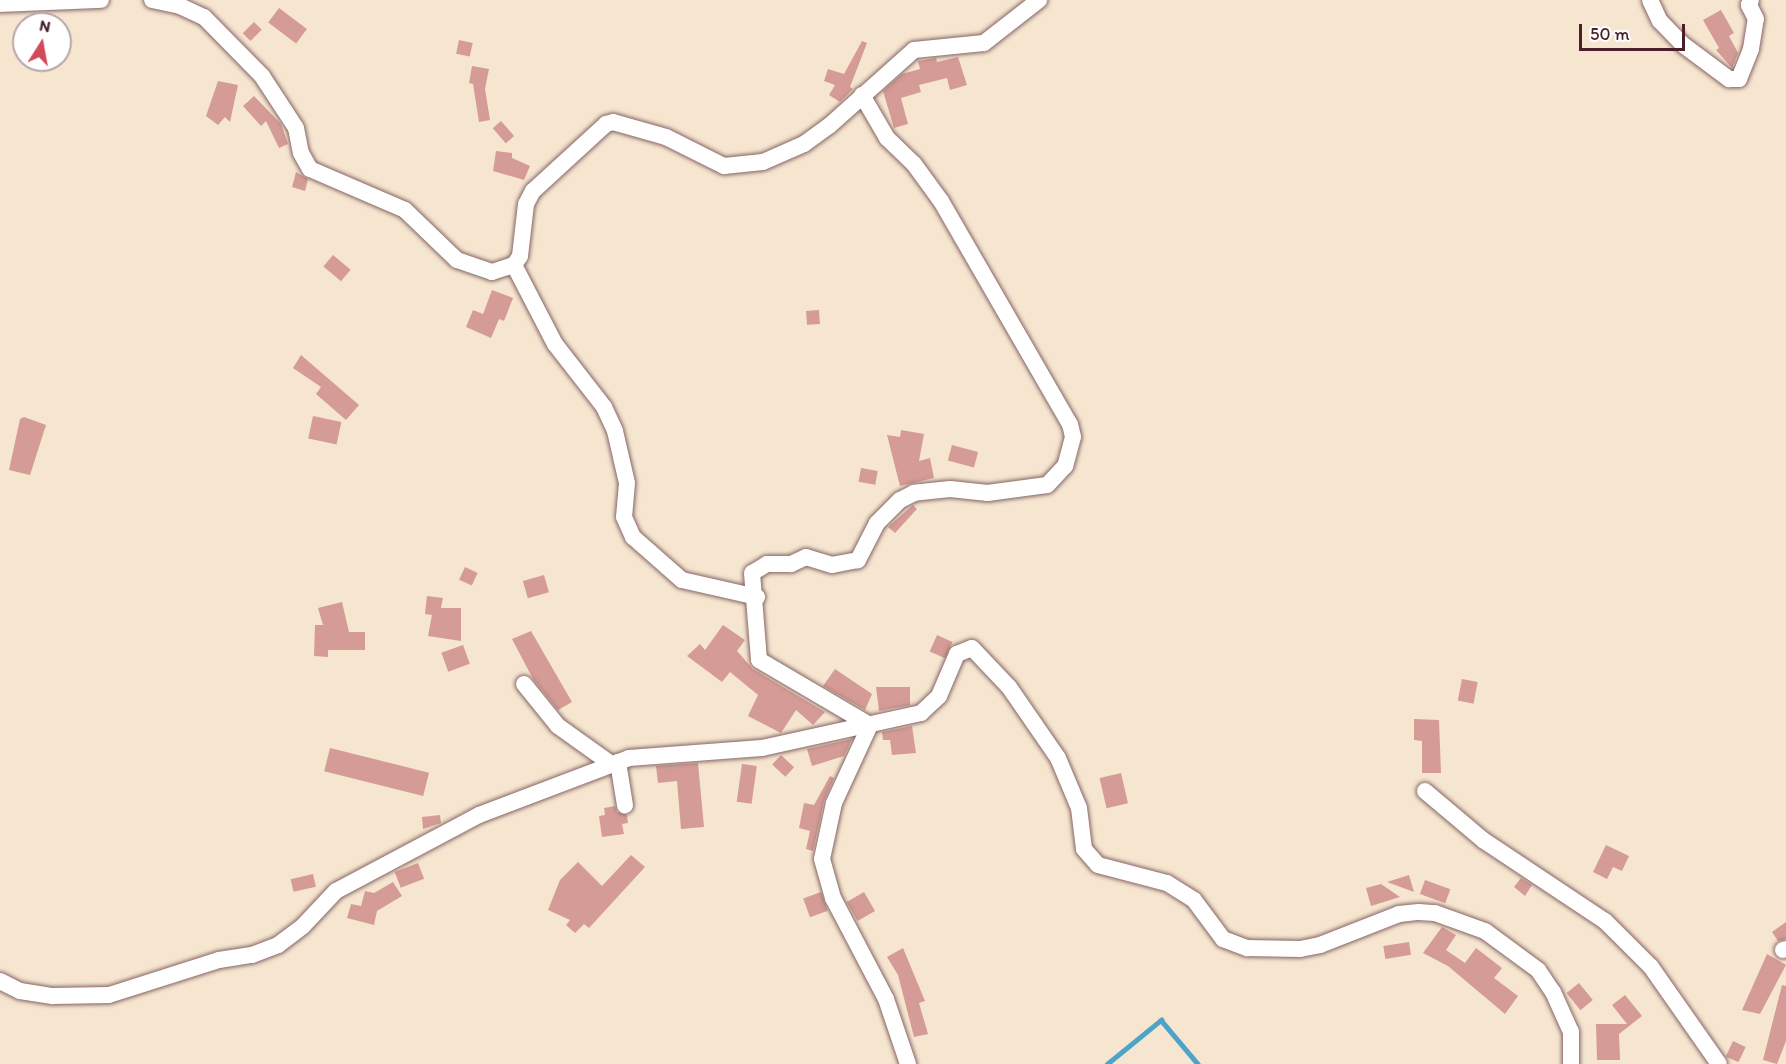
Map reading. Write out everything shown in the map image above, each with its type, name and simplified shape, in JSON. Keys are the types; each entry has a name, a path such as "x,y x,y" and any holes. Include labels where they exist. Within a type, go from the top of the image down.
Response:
{"street":[{"path":"0,4 101,0"},
{"path":"152,0 180,6 204,17 262,76 296,128 301,153 310,169 405,210 468,266 492,272 513,265 522,250 526,204 533,191 606,124 612,122 666,137 711,163 740,166 776,158 804,144 914,50 984,43 1039,0"},
{"path":"1650,0 1660,21 1683,44 1729,79 1739,79 1751,49 1756,19 1749,5 1751,0"},
{"path":"862,95 887,138 914,164 941,201 1070,424 1074,437 1071,454 1056,477 1033,489 988,493 927,489 900,500 870,531 858,560 832,565 806,557 791,564 767,564 752,573 756,597 759,660 870,725"},
{"path":"513,265 555,344 604,407 615,431 626,472 624,517 633,537 682,580 756,597"},
{"path":"0,981 20,991 53,996 109,995 219,960 252,955 278,945 295,932 336,891 356,879 479,815 614,763 762,748 921,713 936,702 962,650 972,648 984,663 999,673 1058,758 1079,808 1084,849 1098,866 1167,883 1194,900 1223,939 1247,948 1300,949 1320,945 1399,914 1419,912 1435,912 1485,931 1538,970 1553,992 1571,1032 1571,1064"},
{"path":"524,684 558,726 614,763 625,805"},
{"path":"870,725 834,803 822,859 833,898 886,999 908,1064"},
{"path":"1425,791 1483,840 1605,921 1651,968 1719,1064"}],"building":[{"path":"279,8 307,29 296,43 268,22"},
{"path":"1721,10 1734,33 1729,36 1738,53 1732,68 1716,50 1719,48 1703,20"},
{"path":"254,22 262,30 250,41 243,33"},
{"path":"459,40 473,43 470,57 456,54"},
{"path":"862,41 867,43 850,87 853,89 840,102 829,95 835,85 824,81 828,69 844,74"},
{"path":"958,57 967,85 950,90 947,78 919,85 921,92 901,98 908,124 894,128 883,91 902,74 920,69 918,61 936,58 937,62"},
{"path":"472,66 489,69 485,89 490,120 479,122 473,84 469,83"},
{"path":"218,81 238,85 230,122 225,117 218,125 206,116"},
{"path":"254,96 281,124 288,144 279,148 266,121 261,126 243,106"},
{"path":"501,121 514,136 506,143 493,128"},
{"path":"496,151 512,153 512,158 530,166 524,180 493,171"},
{"path":"296,172 308,179 305,191 292,187"},
{"path":"333,255 351,270 341,281 323,266"},
{"path":"492,290 513,298 504,321 499,319 491,338 466,327 473,310 483,314"},
{"path":"819,310 820,324 807,325 806,311"},
{"path":"301,355 359,405 346,420 316,394 321,387 293,368"},
{"path":"313,416 341,422 337,445 308,438"},
{"path":"24,417 46,425 30,475 9,470 20,419"},
{"path":"901,430 924,434 919,461 930,458 934,478 900,486 887,435 900,437"},
{"path":"952,445 978,452 974,467 948,460"},
{"path":"861,468 878,471 875,485 859,482"},
{"path":"913,505 917,509 895,533 888,527"},
{"path":"465,567 478,573 472,586 459,580"},
{"path":"544,575 549,592 528,598 523,581"},
{"path":"427,596 443,598 441,608 461,608 461,641 428,636 432,615 425,614"},
{"path":"342,602 349,632 365,632 365,650 328,650 328,657 314,656 315,625 323,625 318,608"},
{"path":"723,625 745,640 737,651 753,669 825,712 813,725 796,710 781,733 748,716 758,695 730,672 722,682 687,656 700,644 705,650"},
{"path":"531,631 572,702 558,710 533,679 512,639"},
{"path":"937,635 953,642 945,658 930,651"},
{"path":"463,645 470,664 448,672 441,653"},
{"path":"835,669 872,694 865,710 823,686"},
{"path":"1462,679 1478,682 1474,704 1458,701"},
{"path":"876,687 910,687 910,705 879,711"},
{"path":"1414,719 1439,720 1441,773 1422,773 1422,741 1414,740"},
{"path":"912,726 916,753 892,755 890,740 883,740 882,732"},
{"path":"852,739 844,756 812,766 807,749"},
{"path":"330,748 429,773 423,796 324,771"},
{"path":"781,755 794,767 785,777 772,765"},
{"path":"698,763 704,827 681,829 677,781 658,783 656,766"},
{"path":"742,764 757,766 752,804 737,802"},
{"path":"1121,773 1128,803 1107,808 1100,778"},
{"path":"830,776 834,778 824,801 813,851 806,849 810,831 799,828 804,803 814,805"},
{"path":"615,806 617,812 627,815 628,823 622,824 624,834 602,837 599,816 605,815 604,808"},
{"path":"440,815 441,823 423,829 422,817"},
{"path":"1606,845 1629,856 1622,871 1613,867 1607,879 1593,872"},
{"path":"631,855 645,867 589,928 584,924 575,933 566,925 570,920 548,910 560,880 578,862 602,886"},
{"path":"418,863 424,879 401,888 395,872"},
{"path":"313,874 316,887 294,892 291,879"},
{"path":"1409,875 1414,892 1387,882"},
{"path":"1521,878 1532,885 1525,896 1514,887"},
{"path":"1425,880 1450,889 1445,903 1420,894"},
{"path":"393,882 402,896 377,911 374,925 347,918 351,904 361,906 365,891 374,893"},
{"path":"1381,884 1400,897 1371,906 1366,888"},
{"path":"821,892 828,911 810,917 803,898"},
{"path":"864,892 875,911 858,921 847,902"},
{"path":"1786,922 1786,939 1778,941 1772,932"},
{"path":"1442,927 1456,935 1446,950 1465,963 1476,948 1502,968 1494,978 1518,996 1505,1014 1448,966 1423,953"},
{"path":"1409,942 1411,955 1385,959 1383,946"},
{"path":"903,948 925,1001 919,1003 928,1034 914,1037 898,975 887,957"},
{"path":"1767,954 1786,965 1760,1014 1742,1010"},
{"path":"1579,983 1593,1000 1580,1010 1567,993"},
{"path":"1782,985 1786,986 1786,1041 1777,1064 1763,1060"},
{"path":"1625,995 1642,1016 1619,1034 1620,1060 1597,1060 1596,1024 1627,1024 1612,1005"},
{"path":"1733,1041 1746,1047 1739,1062 1726,1056"}],"waterway":[{"path":"1107,1064 1161,1020 1198,1064"}]}
